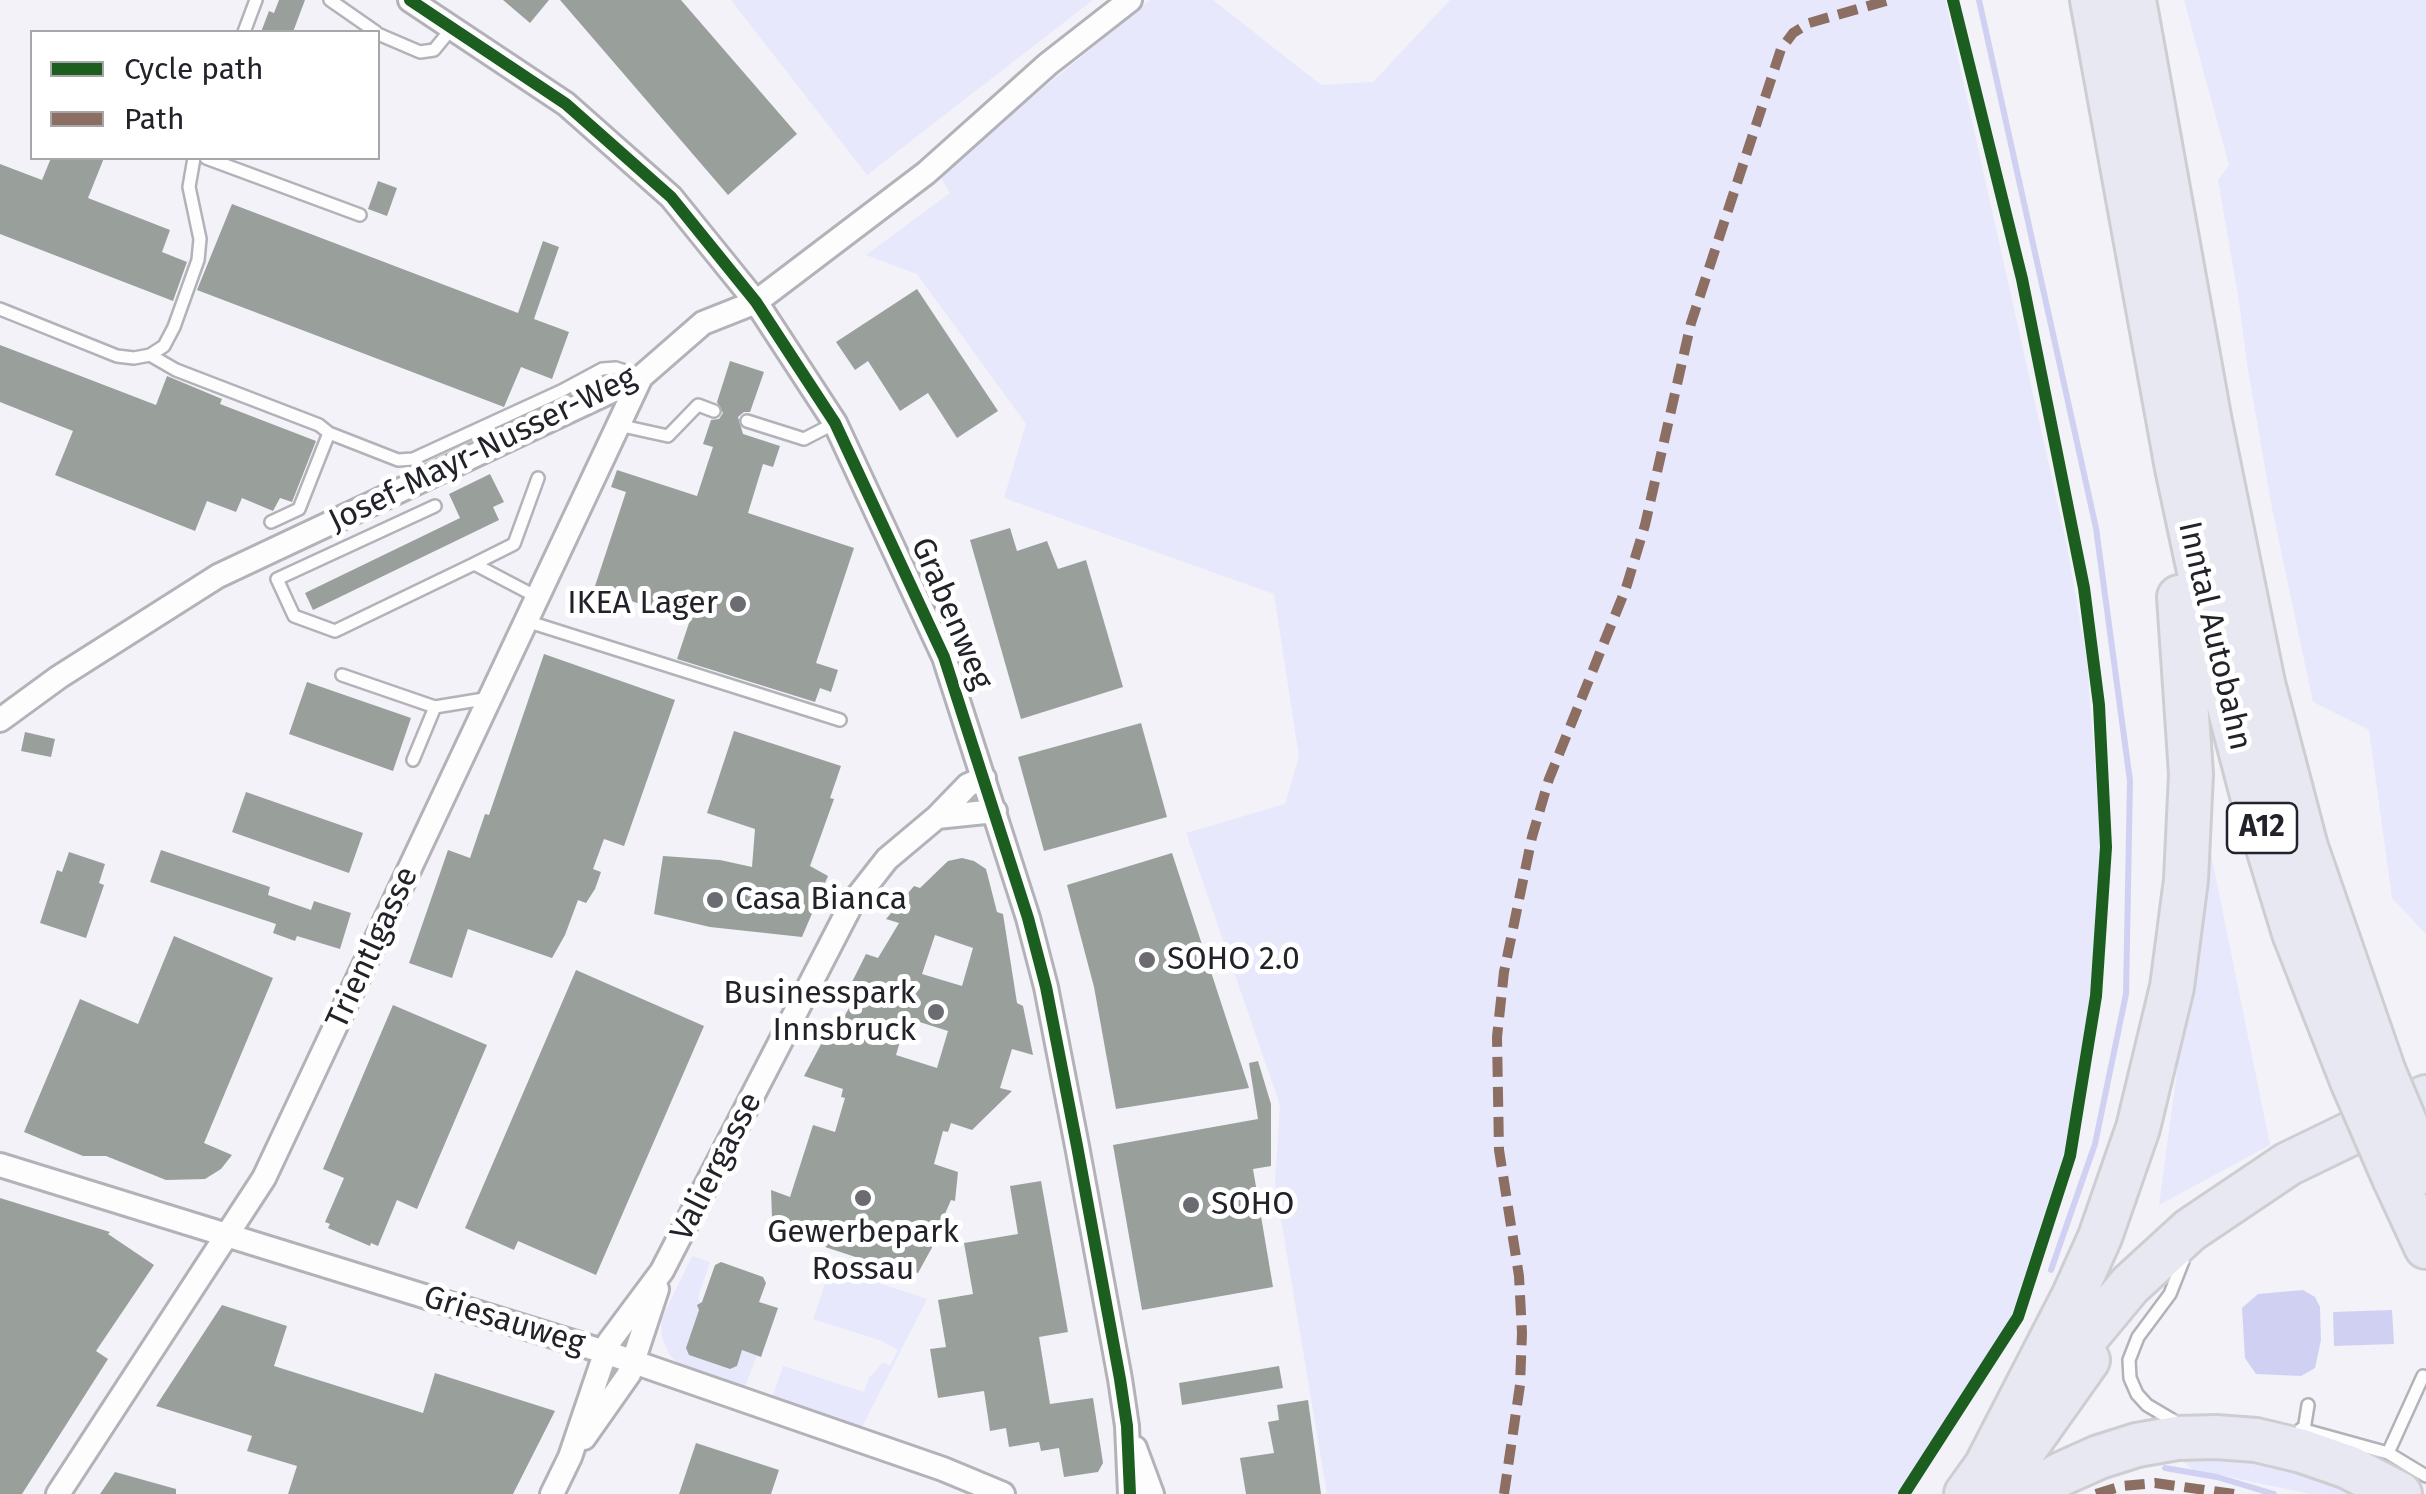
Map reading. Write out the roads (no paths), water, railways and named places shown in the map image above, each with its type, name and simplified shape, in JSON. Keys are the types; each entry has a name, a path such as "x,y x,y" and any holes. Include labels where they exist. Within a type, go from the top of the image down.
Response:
{"highway":[{"name":"Inntal Autobahn","path":"2092,0 2177,468 2222,684 2253,800 2294,933 2418,1173 2426,1247"},
{"name":"Inntal Autobahn","path":"2134,0 2210,422 2263,684 2368,1077"},
{"path":"1982,1483 2100,1237 2138,1128 2172,988 2186,880 2192,774 2186,666 2170,531 2177,468"},
{"path":"1982,1483 2102,1315 2190,1230 2288,1164 2426,1097"},
{"path":"1982,1483 2100,1346 2183,1261 2234,1221 2302,1177 2426,1116"},
{"path":"2030,1494 2112,1444 2137,1445 2177,1438 2256,1440 2348,1467 2400,1494"}],"street":[{"name":"Grabenweg","path":"410,0 566,104 670,197 756,302 835,423 944,657 1046,987 1127,1426 1130,1494"},
{"name":"Josef-Mayr-Nusser-Weg","path":"0,720 59,677 218,576 641,377 703,324 756,302 926,173 1048,64 1130,0"},
{"name":"Trientlgasse","path":"58,1494 228,1236 272,1162 641,377"},
{"name":"Valiergasse","path":"570,1456 629,1374 662,1271 851,905 887,859 968,785 984,778"},
{"path":"937,817 994,811"},
{"name":"Griesauweg","path":"0,1164 605,1352 943,1469 1003,1494"},
{"name":"Valiergasse","path":"552,1494 570,1456 608,1342 662,1271"},
{"name":"Grabenweg","path":"1127,1426 1152,1494"}],"lane":[{"path":"245,30 256,0"},
{"path":"330,0 373,30"},
{"path":"380,34 420,52 434,50 452,28"},
{"path":"0,310 117,356 150,355 164,346 198,260 200,239 189,187 194,160"},
{"path":"211,160 360,215"},
{"path":"150,355 176,370 398,460 412,459 602,369 616,368 641,377"},
{"path":"618,424 668,436 698,405 714,411"},
{"path":"748,422 804,440 835,423"},
{"path":"271,522 299,509 329,432"},
{"path":"434,506 277,579 294,616 335,631 514,544 538,478"},
{"path":"474,564 537,597"},
{"path":"526,621 840,720"},
{"path":"342,675 434,707 490,698"},
{"path":"413,760 434,707"},
{"path":"2174,1420 2147,1405 2137,1394 2130,1378 2129,1360 2138,1337 2170,1294 2183,1261"},
{"path":"2388,1453 2423,1376"},
{"path":"2304,1430 2308,1404"},
{"path":"2158,1424 2188,1420"},
{"path":"2290,1428 2388,1453 2426,1476"}],"water":[{"path":"2303,1290 2315,1297 2320,1307 2321,1340 2315,1368 2301,1376 2256,1374 2245,1358 2242,1308 2258,1294"},
{"path":"2392,1310 2394,1344 2334,1346 2333,1312"}],"waterway":[{"path":"1979,0 2096,528 2130,781 2126,994 2095,1144 2051,1270"},
{"path":"2165,1468 2217,1477 2274,1494"}],"place":[{"name":"IKEA Lager","path":"738,604"},
{"name":"Casa Bianca","path":"715,900"},
{"name":"SOHO 2.0","path":"1147,960"},
{"name":"Businesspark Innsbruck","path":"936,1012"},
{"name":"Gewerbepark Rossau","path":"863,1198"},
{"name":"SOHO","path":"1191,1205"}]}
